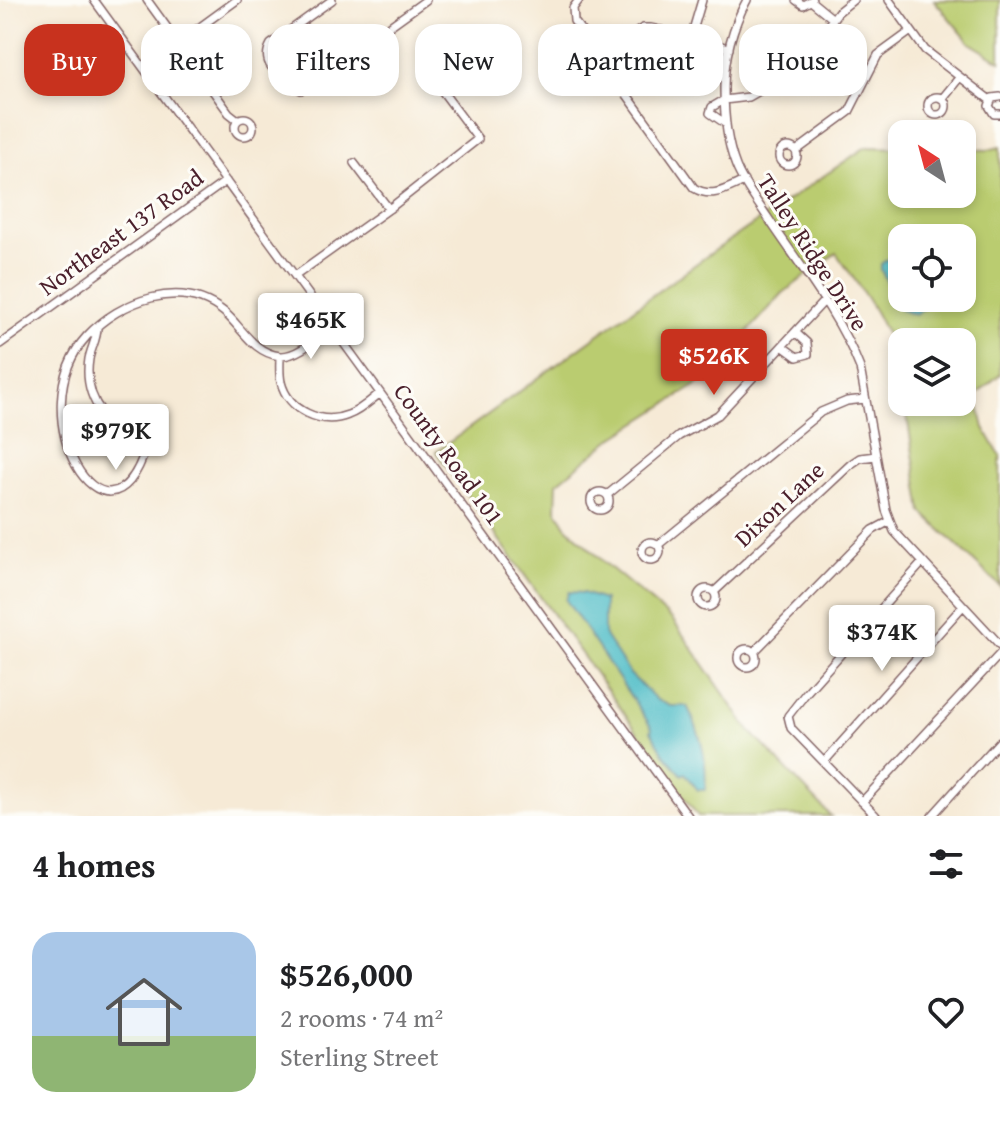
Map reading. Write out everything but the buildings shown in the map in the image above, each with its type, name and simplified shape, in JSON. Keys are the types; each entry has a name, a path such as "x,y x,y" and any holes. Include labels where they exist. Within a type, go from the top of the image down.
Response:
{"street":[{"name":"County Road 101","path":"94,0 688,816"},
{"path":"147,0 164,24"},
{"path":"220,0 226,8"},
{"path":"204,24 237,0"},
{"path":"332,0 271,44 266,53 265,61 270,67 301,90 426,0"},
{"path":"576,24 573,8 579,0"},
{"path":"692,24 702,0"},
{"name":"Talley Ridge Drive","path":"747,0 729,49 724,76 729,144 744,181 824,301 853,351 860,368 890,521 902,541 1000,645"},
{"path":"796,0 803,5 812,1 833,19"},
{"path":"829,24 853,0"},
{"path":"889,0 925,50 990,100 991,112 1000,114"},
{"path":"796,151 849,112 878,55 911,31"},
{"path":"723,47 729,49"},
{"path":"942,99 959,78"},
{"path":"217,96 238,120"},
{"path":"295,276 389,209 478,139 446,96"},
{"path":"628,96 694,188 704,194 713,194 744,181"},
{"path":"724,100 751,96"},
{"path":"990,100 1000,97"},
{"name":"Talley Ridge Drive","path":"724,100 712,107 710,113 726,124"},
{"path":"354,163 389,209"},
{"name":"Northeast 137 Road","path":"0,344 226,181"},
{"path":"97,328 87,371 96,406 120,434 146,448 134,476 124,486 111,492 97,490 86,483 72,459 62,423 62,401 69,366 86,337 97,328 128,305 154,295 187,297 218,308 255,345 280,356 289,355 332,327"},
{"path":"607,495 679,436 718,415 824,301"},
{"path":"782,346 797,357 808,354 807,343 795,332"},
{"path":"280,356 280,376 285,391 295,405 311,415 328,419 344,417 359,410 380,393"},
{"path":"658,545 821,412 847,401 865,399"},
{"name":"Dixon Lane","path":"714,592 851,464 860,458 876,456"},
{"path":"754,652 873,530 890,521"},
{"path":"876,816 791,728 788,721 791,710 922,563"},
{"path":"824,762 963,606"},
{"path":"862,802 1000,654"},
{"path":"932,816 1000,741"}],"green space":[{"path":"934,0 1000,0 1000,61 970,43"},
{"path":"866,147 888,148 888,208 976,208 976,150 1000,147 1000,374 976,395 976,328 888,328 888,338 867,298 836,253 783,293 704,380 610,440 557,483 556,509 566,526 672,619 749,730 831,816 698,816 436,452 704,258"},
{"path":"976,395 984,428 1000,456 1000,586 922,512 907,416 976,416"}],"water":[{"path":"888,259 888,284 881,270 881,264"},
{"path":"569,592 604,600 604,634 630,674 657,700 670,706 687,706 702,747 705,790 698,790 664,754 652,728 566,600"}]}
